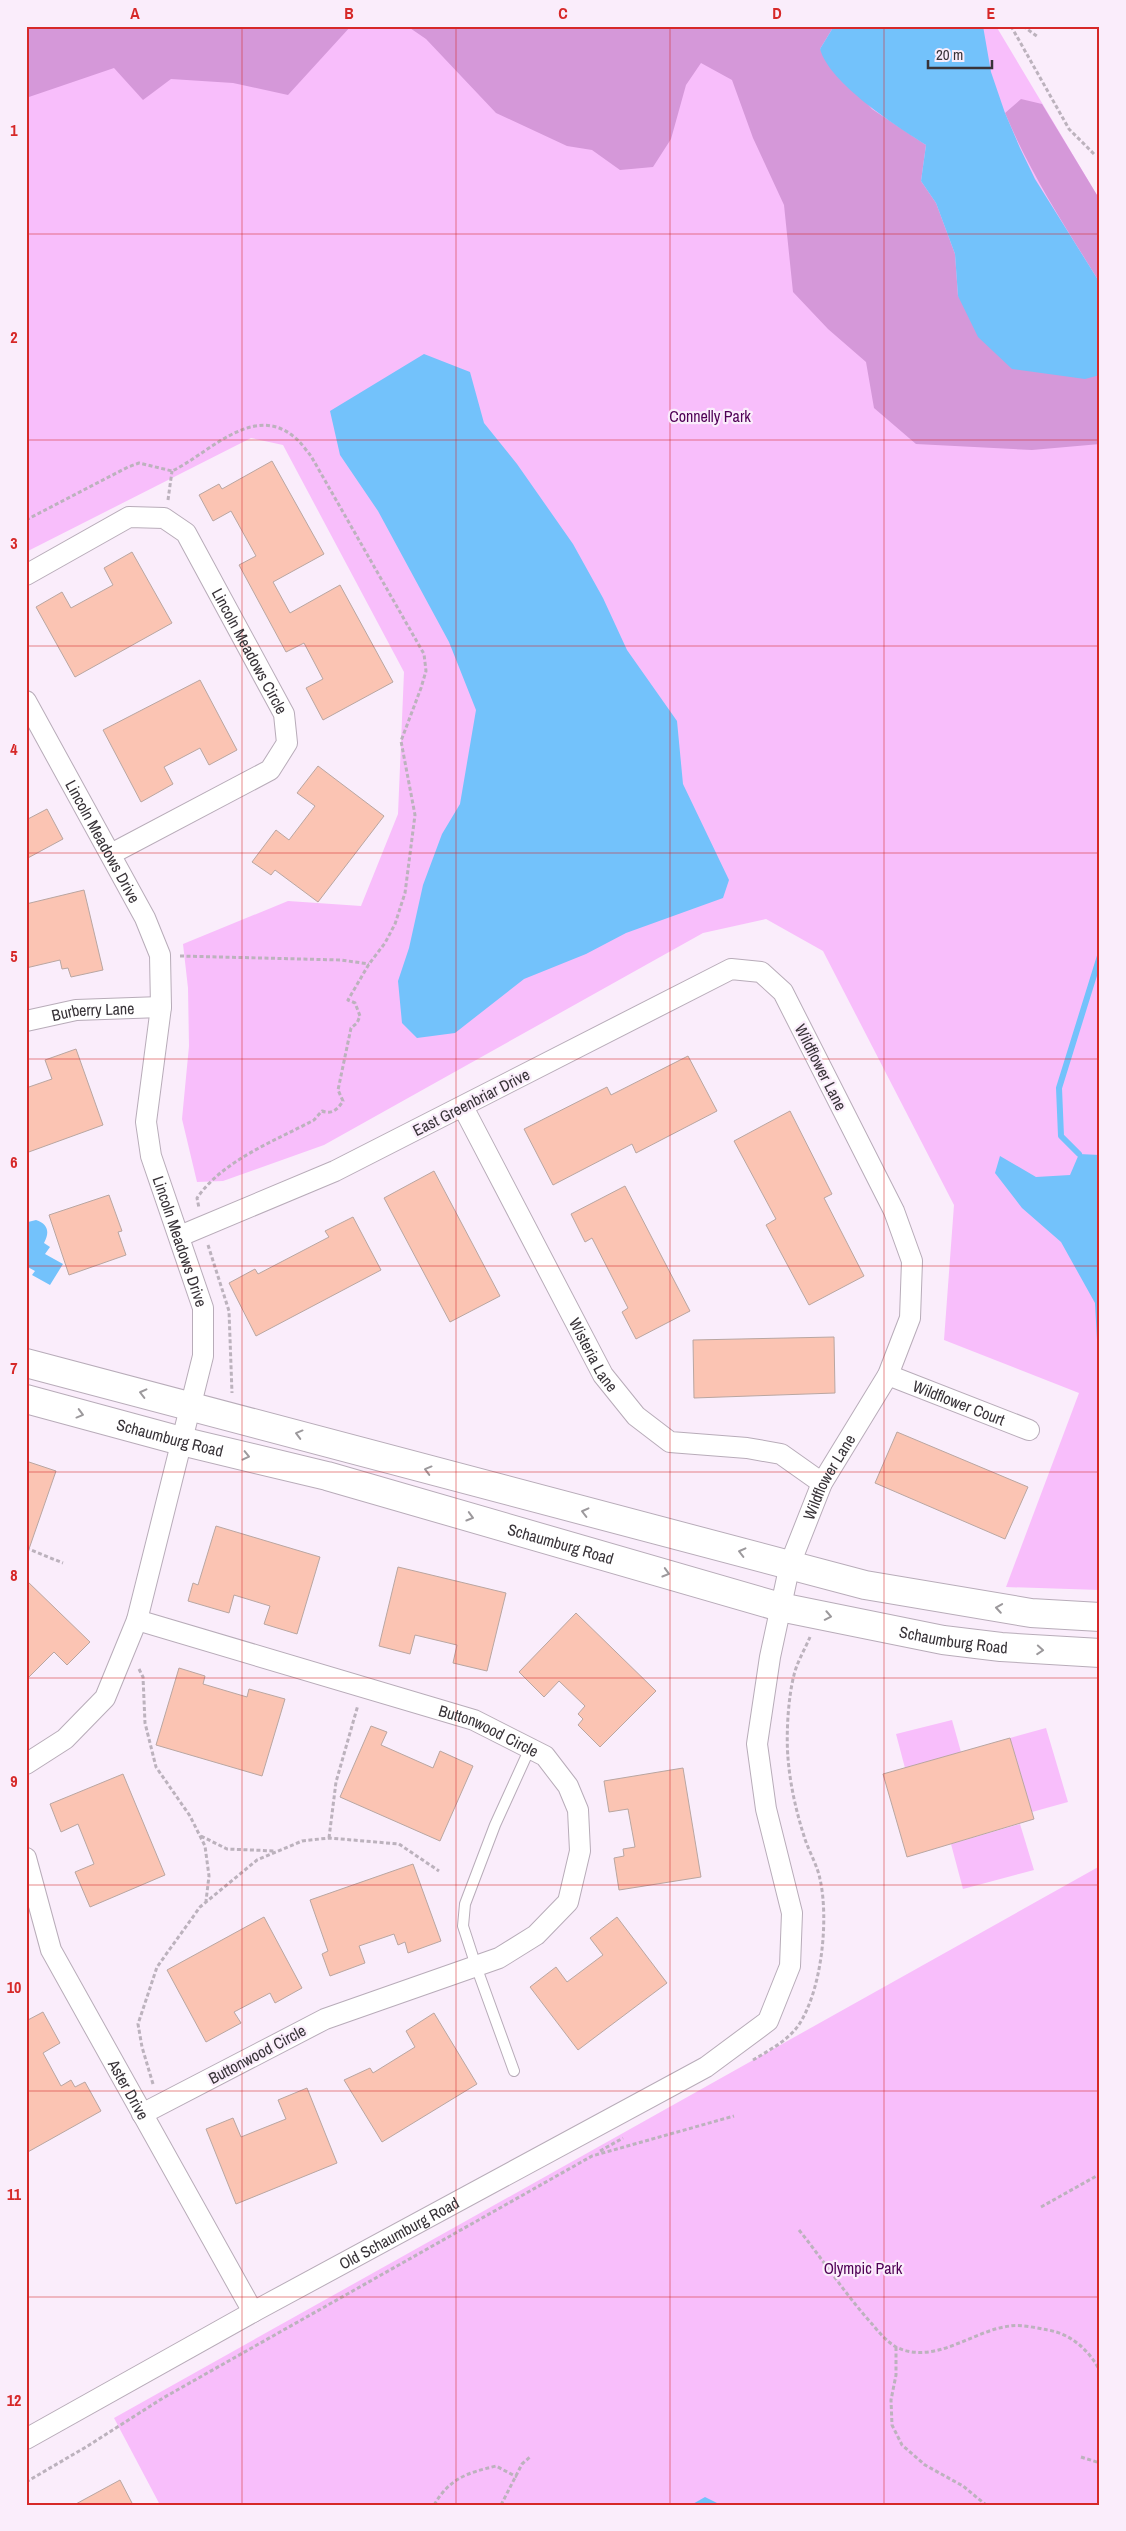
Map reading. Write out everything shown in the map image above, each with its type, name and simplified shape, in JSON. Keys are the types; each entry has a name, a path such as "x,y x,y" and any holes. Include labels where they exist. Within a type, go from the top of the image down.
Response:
{"street":[{"path":"26,575 129,517 164,518"},
{"name":"Lincoln Meadows Circle","path":"111,854 270,770 286,743 284,714 280,706 186,533 164,518"},
{"name":"Lincoln Meadows Drive","path":"26,701 145,918 160,955 160,1008 146,1122 151,1156 180,1236 203,1308 203,1356 136,1620 105,1698 65,1739 26,1764"},
{"name":"East Greenbriar Drive","path":"180,1236 335,1171 731,969 760,972"},
{"name":"Wildflower Lane","path":"760,972 783,992 894,1211 912,1261 910,1318 888,1374 822,1483 790,1564 770,1657 757,1744 766,1809 792,1913 790,1966 768,2021"},
{"name":"Burberry Lane","path":"26,1021 76,1010 160,1008"},
{"name":"Wisteria Lane","path":"463,1107 604,1375 636,1416 670,1442 747,1448 781,1454 822,1483"},
{"path":"26,1363 191,1405 506,1491 865,1585 1031,1613 1100,1617"},
{"name":"Wildflower Court","path":"888,1374 1029,1430"},
{"name":"Schaumburg Road","path":"26,1399 181,1441 327,1476 780,1607 943,1640 1001,1647 1100,1653"},
{"name":"Buttonwood Circle","path":"136,1620 474,1720 530,1748 545,1756 568,1786 578,1810 580,1850 568,1902 536,1935 499,1958 325,2019 142,2114"},
{"name":"Aster Drive","path":"26,1858 51,1950 253,2312"},
{"name":"Old Schaumburg Road","path":"26,2439 253,2312 706,2067 768,2021"}],"lane":[{"path":"514,2071 476,1966 464,1926 465,1904 495,1824 530,1748"}],"path":[{"path":"1012,26 1069,129 1095,155"},
{"path":"1023,26 1038,37"},
{"path":"26,520 128,467 139,463 172,471 241,430 259,426 276,427 293,436 311,456 424,654 426,671 401,741 415,814 404,893 388,937 369,964 348,1000 355,1003 360,1016 357,1023 351,1028 338,1090 343,1101 332,1112 322,1111 314,1120 240,1160 214,1178 197,1198 202,1226 229,1312 233,1393"},
{"path":"164,518 172,471"},
{"path":"160,955 342,960 369,964"},
{"path":"26,1548 63,1563"},
{"path":"749,2063 780,2043 797,2027 806,2012 817,1980 823,1921 823,1898 820,1877 804,1837 794,1799 788,1758 788,1724 794,1675 810,1636"},
{"path":"136,1664 142,1677 145,1723 156,1767 205,1846 209,1876 206,1902"},
{"path":"329,1838 336,1782 347,1737 364,1688"},
{"path":"200,1836 227,1849 278,1851"},
{"path":"153,2084 138,2024 144,2001 157,1968 200,1906 257,1860 302,1842 329,1838 399,1844 439,1871"},
{"path":"592,2156 734,2116"},
{"path":"26,2482 86,2448 163,2398 625,2136"},
{"path":"1041,2207 1100,2174"},
{"path":"799,2230 855,2305 882,2336 896,2347 919,2353 946,2348 1011,2325 1059,2332 1081,2346 1093,2357 1100,2371"},
{"path":"896,2347 896,2375 891,2400 892,2425 902,2445 925,2465 963,2486 986,2505"},
{"path":"500,2505 517,2478 522,2464 530,2457"},
{"path":"1081,2457 1100,2463"},
{"path":"434,2505 443,2488 470,2473 496,2466 517,2478"}],"green space":[{"name":"Connelly Park","path":"26,26 996,26 1100,200 1100,1590 1006,1587 1079,1393 944,1340 954,1205 823,951 766,919 703,933 324,1145 223,1181 197,1182 182,1119 189,1046 188,988 183,944 288,901 361,906 398,814 404,672 283,445 251,438 26,552"},
{"path":"952,1720 961,1752 905,1768 896,1734"},
{"path":"1046,1728 1068,1802 1032,1812 1010,1738"},
{"path":"1020,1824 1034,1870 963,1889 951,1844"},
{"name":"Olympic Park","path":"1100,1866 1100,2505 160,2505 114,2418"}],"shaded area":[{"path":"26,26 351,26 288,95 233,83 171,79 143,100 114,68 26,98"},
{"path":"407,26 834,26 820,49 872,109 926,145 921,181 936,203 955,254 958,296 1100,374 1100,444 1032,450 916,444 874,408 866,362 828,329 793,292 784,205 753,138 732,80 701,63 686,85 671,139 653,167 620,170 592,150 567,146 496,113 426,39"},
{"path":"1021,99 1042,104 1100,200 1100,283 1037,179 1005,113"}],"water":[{"path":"834,26 983,26 991,72 1005,113 1020,148 1035,179 1100,283 1100,375 1085,379 1012,369 978,337 958,296 955,254 936,203 921,181 926,145 865,103 836,76 820,49"},
{"path":"424,354 470,372 484,423 517,464 573,544 603,598 627,650 677,721 683,784 729,880 723,898 626,933 586,954 524,979 455,1033 417,1038 402,1023 398,981 409,948 423,885 442,834 460,804 476,710 449,642 378,511 340,455 330,411"},
{"path":"1079,1154 1100,1155 1100,1395 1095,1303 1061,1242 1022,1208 995,1173 1000,1156 1036,1177 1070,1175"},
{"path":"36,1220 47,1229 44,1243 50,1247 45,1254 63,1264 50,1285 32,1275 35,1271 26,1266 26,1225 28,1222"},
{"path":"705,2497 721,2505 691,2505"}],"building":[{"path":"272,461 324,554 273,582 290,613 340,585 393,682 323,720 306,688 323,679 304,643 286,652 239,565 256,556 231,511 213,521 199,495 219,484 222,489"},
{"path":"132,552 172,623 75,677 36,607 62,592 71,608 113,585 104,568"},
{"path":"200,680 237,750 209,765 200,748 164,767 173,784 141,802 103,730"},
{"path":"318,766 384,816 318,902 275,870 271,875 252,862 276,830 289,840 315,806 297,793"},
{"path":"47,809 63,839 26,859 26,820"},
{"path":"84,890 103,970 71,977 68,968 62,969 60,960 26,968 26,904"},
{"path":"76,1049 103,1125 26,1153 26,1088 52,1079 45,1060"},
{"path":"688,1056 717,1111 636,1153 632,1144 553,1185 524,1129 607,1087 611,1095"},
{"path":"790,1111 832,1194 824,1198 864,1276 809,1305 766,1225 776,1219 734,1141"},
{"path":"434,1171 500,1296 450,1322 384,1198"},
{"path":"625,1186 690,1311 636,1339 622,1312 628,1308 592,1238 585,1242 571,1214"},
{"path":"109,1195 122,1231 118,1232 126,1255 69,1275 49,1215"},
{"path":"353,1217 381,1270 256,1336 229,1283 255,1269 258,1274 329,1237 325,1231"},
{"path":"834,1337 835,1393 694,1398 693,1340"},
{"path":"897,1432 1028,1487 1005,1539 875,1483"},
{"path":"26,1461 56,1471 29,1549 26,1549"},
{"path":"216,1526 320,1557 297,1634 264,1624 270,1606 234,1595 229,1613 188,1601 193,1583 198,1585"},
{"path":"398,1567 506,1593 487,1671 453,1663 457,1645 415,1635 410,1654 379,1646"},
{"path":"26,1580 90,1642 67,1665 54,1652 26,1680"},
{"path":"576,1613 656,1691 600,1747 578,1725 583,1719 578,1714 585,1706 559,1681 544,1697 519,1672"},
{"path":"179,1668 205,1676 203,1684 247,1697 249,1689 285,1699 262,1776 156,1745"},
{"path":"371,1726 387,1732 381,1745 433,1768 440,1751 473,1766 440,1841 340,1797"},
{"path":"1010,1738 1034,1819 907,1857 883,1774"},
{"path":"683,1768 701,1877 619,1890 614,1858 624,1856 623,1849 635,1847 628,1809 609,1812 604,1781"},
{"path":"123,1774 165,1875 90,1907 75,1872 94,1864 78,1824 61,1832 50,1804"},
{"path":"413,1864 441,1941 408,1953 405,1942 398,1945 394,1934 359,1946 365,1963 330,1976 322,1954 328,1951 310,1900"},
{"path":"264,1917 302,1988 275,2003 270,1993 234,2012 241,2023 206,2042 167,1970"},
{"path":"617,1917 667,1983 578,2050 530,1987 556,1967 567,1982 603,1955 590,1938"},
{"path":"43,2012 60,2043 43,2053 61,2086 71,2080 75,2087 85,2082 101,2111 26,2153 26,2021"},
{"path":"434,2013 477,2084 382,2142 344,2080 370,2068 373,2073 415,2047 406,2031"},
{"path":"307,2088 337,2163 236,2204 206,2129 233,2118 241,2137 286,2119 278,2100"},
{"path":"120,2480 133,2505 74,2505"}],"waterway":[{"path":"1079,1154 1061,1136 1059,1088 1100,956"}]}
